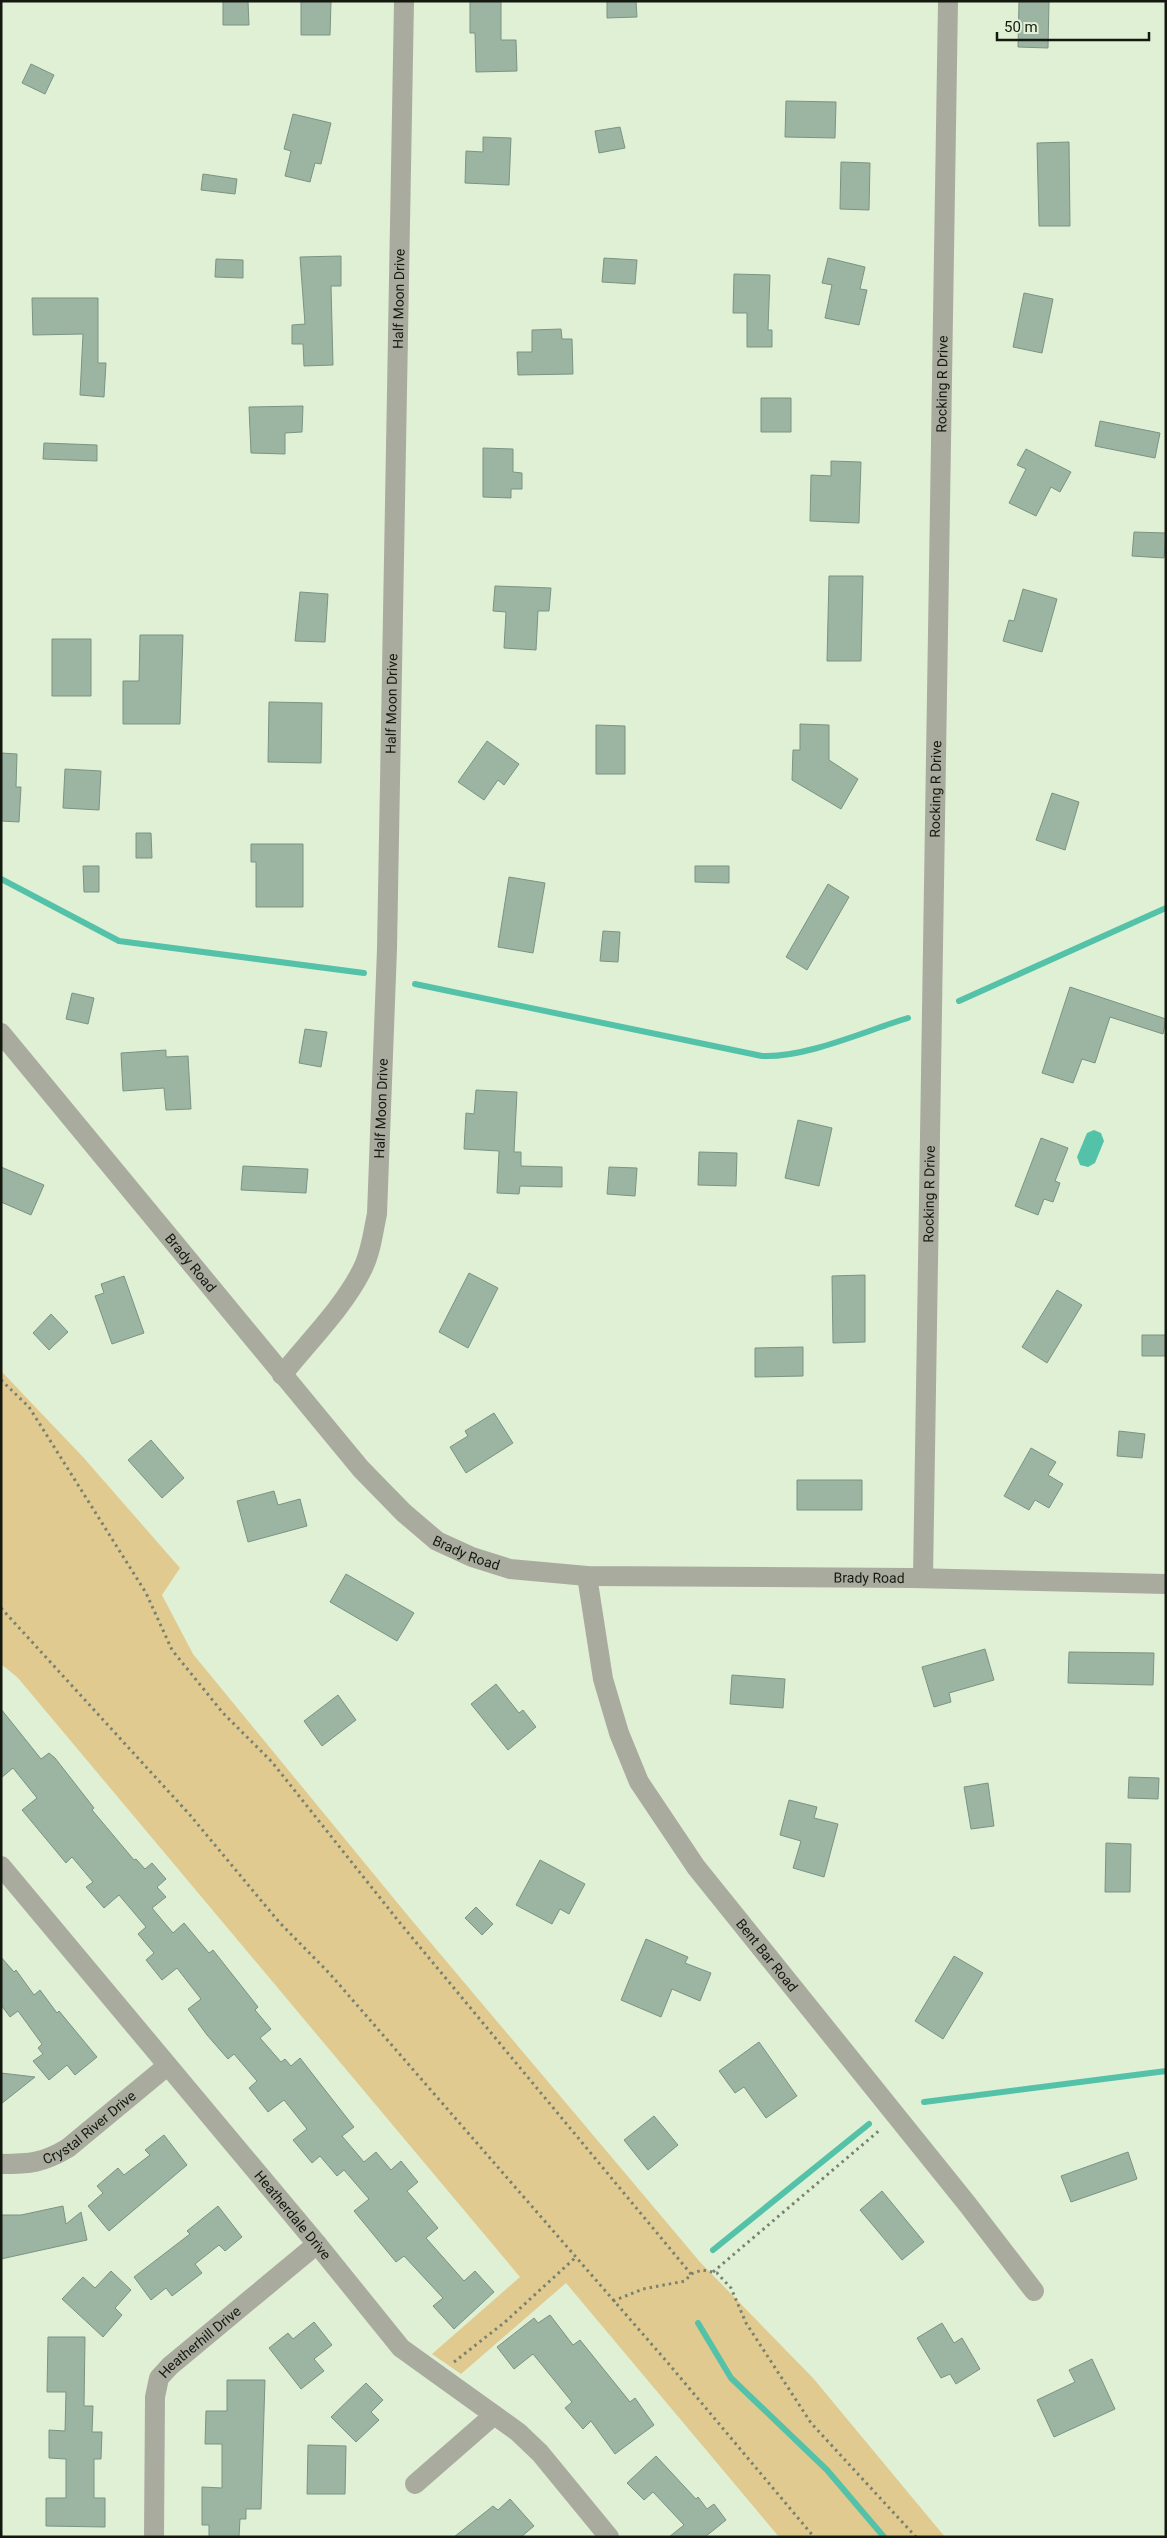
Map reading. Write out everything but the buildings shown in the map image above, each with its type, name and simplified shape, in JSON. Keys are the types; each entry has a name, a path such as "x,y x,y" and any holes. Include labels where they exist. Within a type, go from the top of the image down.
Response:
{"street":[{"name":"Half Moon Drive","path":"282,1375 349,1292 362,1269 371,1244 377,1214 388,941 404,1"},
{"name":"Rocking R Drive","path":"923,1578 948,1"},
{"name":"Brady Road","path":"1,1033 361,1469 399,1508 437,1541 472,1557 510,1569 587,1576 923,1578 1166,1584"},
{"name":"Bent Bar Road","path":"587,1576 603,1679 619,1733 639,1782 696,1867 897,2116 1034,2291"},
{"name":"Heatherdale Drive","path":"1,1866 317,2244 401,2348 518,2432 540,2453 608,2537"},
{"name":"Crystal River Drive","path":"1,2164 32,2164 50,2159 68,2148 167,2066"},
{"name":"Heatherhill Drive","path":"154,2537 155,2398 151,2374 182,2356 317,2244"},
{"path":"415,2484 494,2415"}],"path":[{"path":"1,1380 29,1407 146,1593 172,1650 223,1714 272,1762 400,1923 691,2274"},
{"path":"1,1608 190,1815 258,1898 330,1974 614,2301 814,2537"},
{"path":"712,2273 897,2116"},
{"path":"439,2377 453,2363 505,2322 576,2257"},
{"path":"614,2301 643,2289 685,2281 691,2274 702,2270 717,2273 732,2288 746,2323 811,2423 916,2537"}],"shaded area":[{"path":"1,1371 83,1457 180,1568 162,1595 193,1654 409,1917 700,2262 813,2378 945,2537 779,2537 566,2283 461,2374 432,2354 520,2277 18,1678 1,1664"}],"water":[{"path":"1094,1130 1101,1133 1104,1141 1095,1163 1088,1167 1080,1165 1077,1157 1087,1133"}],"waterway":[{"path":"1,879 119,941 364,973"},
{"path":"959,1001 1166,908"},
{"path":"415,984 762,1056 797,1053 835,1043 908,1018"},
{"path":"924,2102 1166,2071"},
{"path":"713,2250 869,2124"},
{"path":"698,2323 731,2378 827,2470 884,2537"}]}
